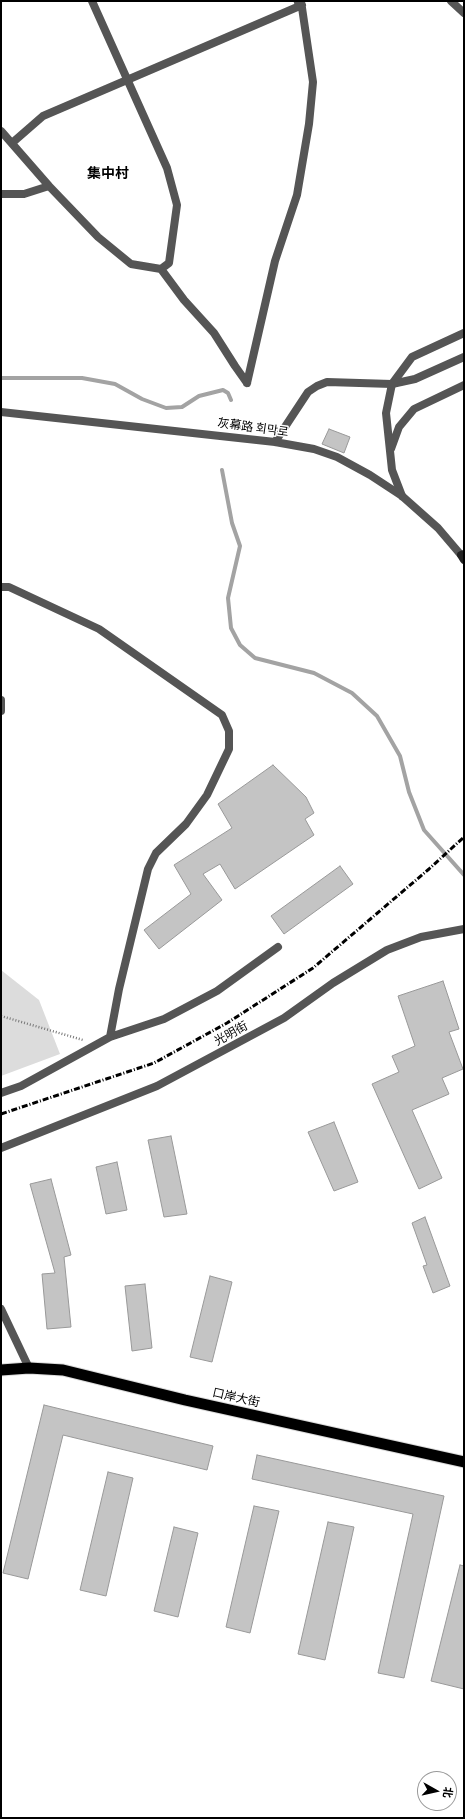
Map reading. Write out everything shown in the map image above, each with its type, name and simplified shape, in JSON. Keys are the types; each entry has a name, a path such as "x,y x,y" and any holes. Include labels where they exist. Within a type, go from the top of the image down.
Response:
{"highway":[{"name":"口岸大街","path":"1,1370 29,1368 63,1370 185,1400 464,1462"}],"street":[{"path":"92,1 167,168 177,205 169,263 161,269"},
{"path":"451,1 464,13"},
{"path":"1,131 49,186 98,237 131,264 161,269 184,300 214,333 248,383 275,261 297,195 309,124 313,82 300,2 128,80 43,116 12,143"},
{"path":"1,194 24,194 49,186"},
{"path":"402,496 392,470 386,413 392,384 412,357 464,333"},
{"path":"276,442 308,392 317,386 327,382 341,381 392,384 415,379 464,357"},
{"path":"390,451 399,427 414,409 464,385"},
{"name":"灰幕路 회막로","path":"1,412 276,442 337,456 402,496 438,528 463,556"},
{"path":"1,587 9,587 98,629 222,715 229,731 229,749 206,795 186,824 156,853 148,869 119,989 110,1037"},
{"path":"1,700 1,711"},
{"name":"光明街","path":"1,1148 157,1086 284,1018 333,983 387,950 421,937 464,930"},
{"path":"1,1093 21,1086 110,1037 164,1019 217,991 278,947"},
{"path":"1,1309 29,1368"}],"path":[{"path":"1,1016 97,1044"}],"shaded area":[{"path":"1,970 39,1000 60,1054 1,1076"}],"building":[{"path":"329,429 350,437 344,453 322,444"},
{"path":"273,765 306,797 314,813 305,819 314,835 235,889 220,864 203,874 222,900 159,949 144,930 191,894 174,865 232,828 218,804"},
{"path":"340,866 353,884 284,934 271,916"},
{"path":"443,981 459,1029 449,1032 463,1069 442,1078 449,1094 412,1110 442,1178 419,1189 372,1084 399,1072 392,1056 415,1046 398,996"},
{"path":"334,1122 358,1182 334,1191 308,1132"},
{"path":"171,1136 187,1214 164,1217 148,1140"},
{"path":"117,1162 127,1210 106,1214 96,1167"},
{"path":"51,1179 71,1255 64,1257 71,1327 47,1329 42,1274 55,1273 30,1184"},
{"path":"425,1217 450,1286 433,1293 423,1266 427,1265 412,1223"},
{"path":"210,1276 232,1282 212,1362 190,1357"},
{"path":"145,1284 152,1348 132,1351 125,1286"},
{"path":"44,1405 213,1446 207,1470 63,1435 28,1579 3,1573"},
{"path":"257,1455 444,1496 404,1678 378,1673 413,1514 252,1479"},
{"path":"108,1472 133,1478 106,1596 80,1590"},
{"path":"254,1506 279,1511 250,1633 226,1627"},
{"path":"328,1522 354,1527 325,1660 298,1654"},
{"path":"174,1527 198,1533 178,1617 154,1611"},
{"path":"460,1565 464,1566 464,1689 431,1681"}],"waterway":[{"path":"1,378 82,378 115,384 142,399 166,408 182,407 199,396 223,390 228,393 231,400"},
{"path":"222,470 232,523 240,546 228,598 231,628 240,645 255,658 314,673 352,693 377,716 400,756 409,792 424,830 464,875"}],"railway":[{"path":"1,1114 154,1063 227,1023 313,968 429,869 464,837"}],"district":[{"name":"集中村","path":"108,174"}]}
